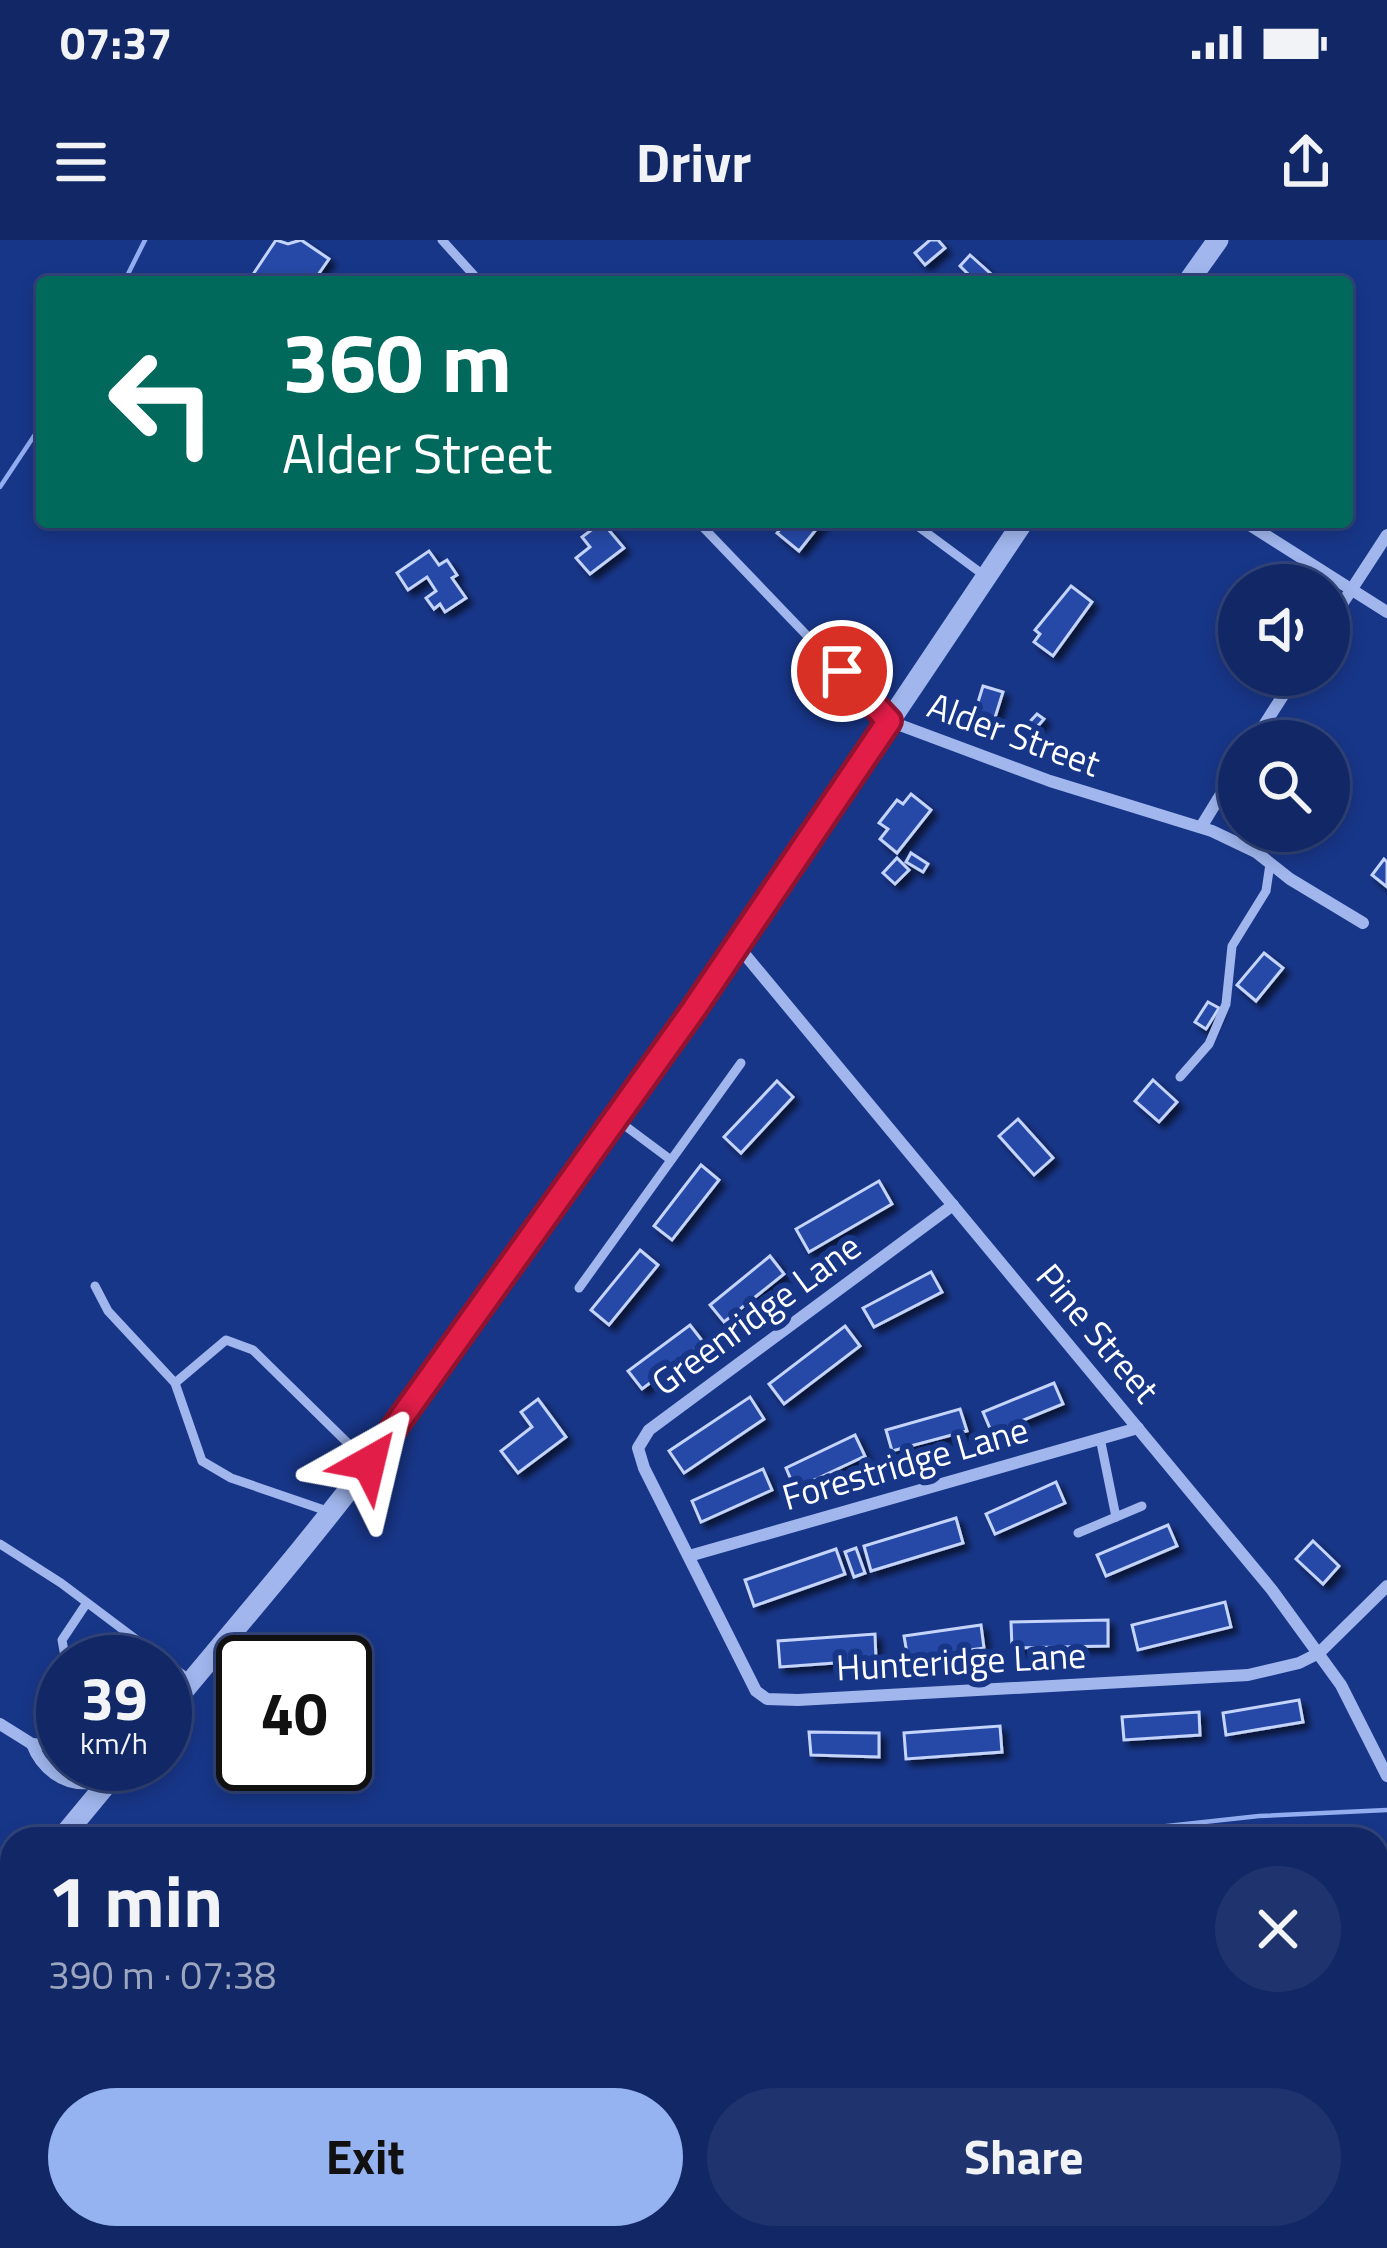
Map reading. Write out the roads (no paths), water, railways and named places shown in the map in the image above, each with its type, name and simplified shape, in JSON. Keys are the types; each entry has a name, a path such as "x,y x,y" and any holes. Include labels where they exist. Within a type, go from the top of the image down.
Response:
{"street":[{"path":"1192,276 1218,240"},
{"path":"192,1680 369,1463 616,1119 1019,528"},
{"path":"1254,528 1387,612"},
{"path":"1351,589 1387,535"},
{"name":"Alder Street","path":"889,721 1050,781 1201,827 1256,852 1364,923"},
{"path":"1201,827 1218,799"},
{"name":"Pine Street","path":"737,945 1272,1590 1341,1685 1386,1772"},
{"name":"Greenridge Lane","path":"689,1556 644,1468 638,1448 649,1430 953,1205"},
{"name":"Forestridge Lane","path":"689,1556 1138,1428"},
{"name":"Hunteridge Lane","path":"689,1556 756,1691 767,1699 1248,1675 1299,1664 1319,1653"},
{"path":"1319,1653 1387,1586"},
{"path":"0,1724 36,1744"},
{"path":"32,1744 36,1755"},
{"path":"70,1827 92,1791"}],"lane":[{"path":"442,240 475,276"},
{"name":"Alder Street","path":"704,528 889,721"},
{"path":"920,528 986,577"},
{"path":"1180,1077 1209,1044 1226,1004 1232,946 1266,891 1270,864"},
{"path":"579,1288 741,1063"},
{"path":"616,1119 671,1160"},
{"path":"95,1286 109,1311 175,1383 202,1461 231,1478 330,1512"},
{"path":"175,1383 226,1340 239,1343 253,1350 369,1463"},
{"path":"1100,1438 1116,1517"},
{"path":"1078,1533 1142,1506"},
{"path":"0,1544 128,1635"},
{"path":"65,1635 86,1604"}],"waterway":[{"path":"127,276 145,240"},
{"path":"0,487 36,433"},
{"path":"1158,1827 1387,1810"}]}
